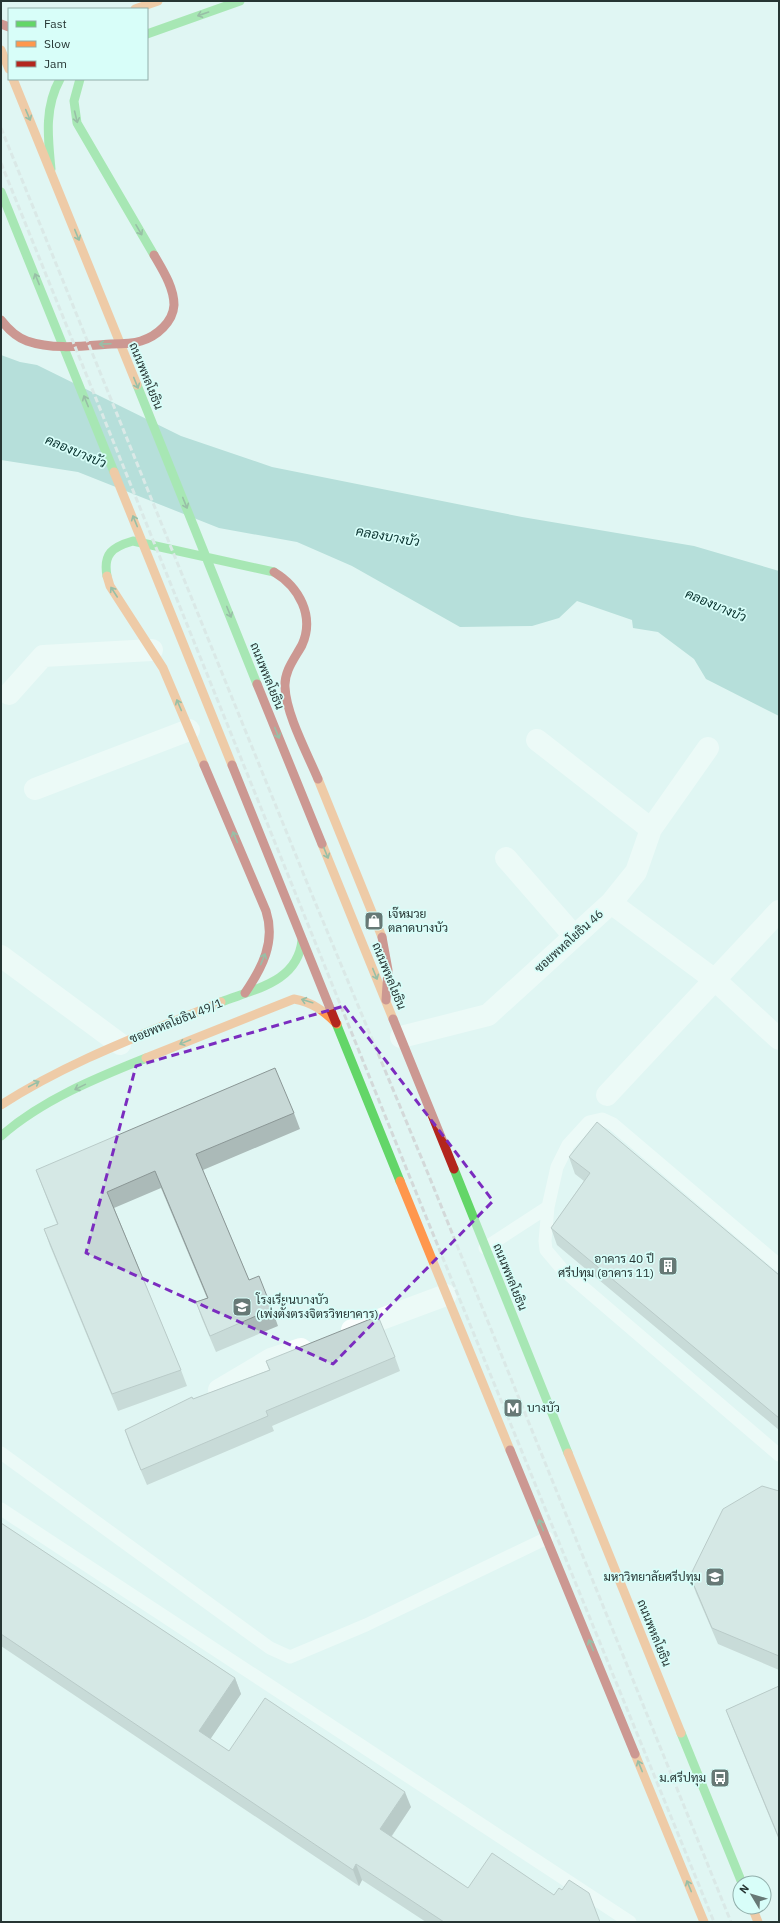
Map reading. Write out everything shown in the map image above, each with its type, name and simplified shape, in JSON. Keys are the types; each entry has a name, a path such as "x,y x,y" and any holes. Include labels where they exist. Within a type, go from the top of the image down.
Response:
{"main road":[{"path":"148,34 240,1"},
{"path":"139,8 152,5"},
{"path":"148,23 159,29"},
{"path":"1,50 8,67"},
{"name":"ถนนพหลโยธิน","path":"13,80 51,169 739,1875"},
{"path":"51,169 48,119 49,101 54,88 59,80"},
{"path":"1,320 11,332 27,341 43,344 59,346 142,342 156,335 167,321 174,307 172,292 164,272 77,123 73,106 78,82"},
{"path":"1,192 52,315 446,1295 704,1922"},
{"path":"245,993 258,972 267,950 270,930 266,911 163,668 110,586 105,571 106,559 112,548 123,543 133,541 271,570 284,577 295,588 305,612 307,626 304,639 289,668 285,682 289,709 384,940 389,961 389,980 386,1000"},
{"name":"ซอยพหลโยธิน 49/1","path":"120,1044 271,983 289,972 294,967 301,954 302,940"},
{"name":"ซอยพหลโยธิน 49/1","path":"90,1070 128,1064 294,999 306,1000 319,1006 337,1024"},
{"path":"1,1136 9,1129 58,1098 120,1044"},
{"path":"1,1105 33,1084 90,1070"}],"street":[{"path":"9,694 43,656 152,650"},
{"path":"35,789 189,730"},
{"path":"537,740 650,829"},
{"path":"611,904 636,872 650,829 708,748"},
{"path":"506,858 574,936"},
{"name":"ซอยพหลโยธิน 46","path":"401,1038 488,1015 611,904 715,980 779,1039"},
{"path":"607,1095 779,911"},
{"name":"ซอยพหลโยธิน 49/1","path":"1,956 120,1044"},
{"path":"218,1390 271,1359 446,1295"}],"lane":[{"path":"779,1265 613,1124 602,1119 589,1122 568,1145 557,1167 548,1207 546,1250 562,1269 779,1455"},
{"path":"485,1248 548,1207"},
{"path":"1,1453 270,1648 290,1657 366,1625 547,1538"},
{"path":"1,1509 630,1922"}],"highlighted area":[{"path":"344,1006 493,1201 333,1364 86,1253 136,1066"}],"water":[{"name":"คลองบางบัว","path":"1,355 20,362 37,365 181,436 272,467 522,517 694,546 779,571 779,716 706,679 694,659 658,632 633,628 632,620 577,601 559,618 532,626 460,627 352,566 297,542 219,528 78,472 1,460"}],"building":[{"path":"275,1068 294,1113 196,1154 249,1280 259,1276 272,1309 210,1336 196,1302 208,1298 155,1171 107,1192 181,1370 112,1394 44,1229 58,1224 36,1170"},
{"name":"อาคาร 40 ปี ศรีปทุม (อาคาร 11)","path":"597,1122 779,1275 779,1418 551,1228 590,1173 569,1157"},
{"path":"378,1316 395,1357 266,1411 268,1416 141,1470 125,1430 192,1397 193,1399 270,1370 266,1361"},
{"path":"762,1486 779,1491 779,1656 712,1628 690,1576 723,1509"},
{"path":"1,1523 235,1678 199,1731 229,1751 265,1698 405,1792 380,1829 468,1888 492,1853 554,1895 559,1888 562,1890 569,1880 589,1893 600,1922 444,1922 356,1864 353,1870 1,1634"},
{"path":"779,1686 779,1838 726,1710"}],"railway":[{"path":"1,128 310,890 429,1176 731,1922"},
{"path":"1,163 411,1180 714,1922"}],"traffic: fast":[{"path":"148,34 240,1"},
{"path":"51,169 48,135 49,112 51,101 60,80"},
{"path":"80,80 74,101 77,123 154,255"},
{"path":"1,192 114,472"},
{"path":"137,385 257,684"},
{"path":"107,576 106,562 111,552 114,549 133,541 274,572"},
{"path":"221,1002 261,988 284,975 292,966 299,954 302,940"},
{"path":"336,1023 400,1181"},
{"path":"1,1136 34,1111 70,1091 146,1058"},
{"path":"454,1169 568,1453"},
{"path":"681,1733 739,1875"}],"traffic: slow":[{"path":"138,8 158,1"},
{"path":"1,50 8,67"},
{"path":"13,80 137,385"},
{"path":"114,472 232,765"},
{"path":"107,576 110,586 163,668 204,765"},
{"path":"318,779 382,937"},
{"path":"322,844 393,1019"},
{"path":"146,1058 294,999 306,1002 317,1008 337,1024"},
{"path":"1,1105 27,1089 81,1061 221,1002"},
{"path":"400,1181 510,1450"},
{"path":"568,1453 681,1733"},
{"path":"635,1754 704,1922"},
{"path":"755,1915 758,1922"}],"traffic: jam":[{"path":"1,24 8,27"},
{"path":"1,320 9,330 19,337 27,341 47,346 69,347 126,344 147,339 153,336 167,323 171,317 174,305 170,285 154,255"},
{"path":"274,572 291,586 302,603 305,613 307,623 306,634 302,645 288,670 285,687 286,698 293,721 318,779"},
{"path":"257,684 322,844"},
{"path":"204,765 266,911 269,922 266,954 257,974 245,993"},
{"path":"232,765 336,1023"},
{"path":"382,937 388,970 386,1000"},
{"path":"393,1019 454,1169"},
{"path":"510,1450 635,1754"}],"place":[{"name":"เจ๊หมวย ตลาดบางบัว","path":"374,921"},
{"name":"อาคาร 40 ปี ศรีปทุม (อาคาร 11)","path":"668,1266"},
{"name":"โรงเรียนบางบัว (เพ่งตั้งตรงจิตรวิทยาคาร)","path":"242,1307"},
{"name":"บางบัว","path":"513,1408"},
{"name":"มหาวิทยาลัยศรีปทุม","path":"715,1577"},
{"name":"ม.ศรีปทุม","path":"720,1778"}]}
